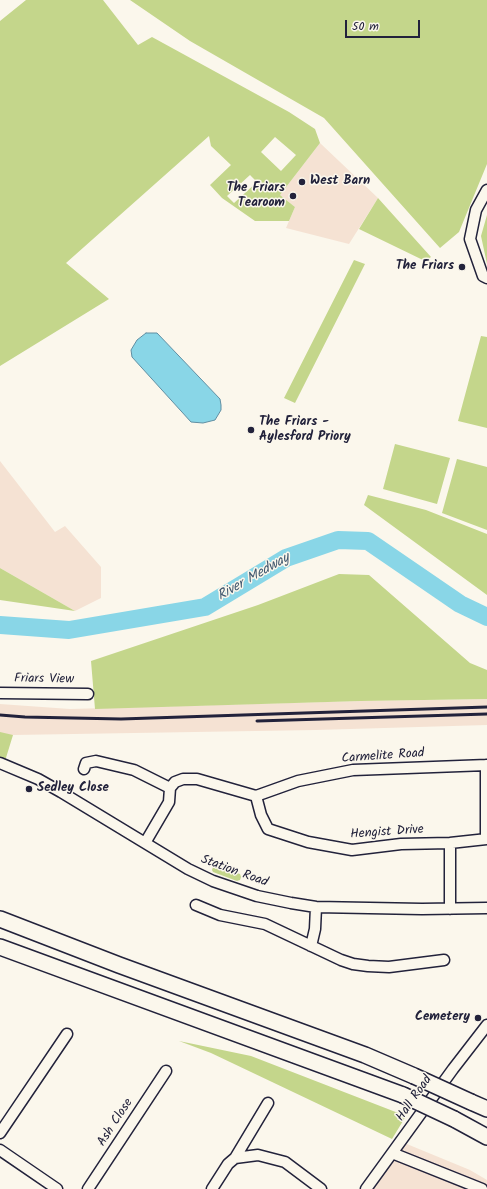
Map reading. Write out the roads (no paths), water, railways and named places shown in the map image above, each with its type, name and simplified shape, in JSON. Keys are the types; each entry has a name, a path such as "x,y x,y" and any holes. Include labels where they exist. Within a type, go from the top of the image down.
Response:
{"highway":[{"path":"0,919 365,1055 487,1109"},
{"path":"0,947 403,1095 454,1119 487,1137"}],"street":[{"path":"485,277 470,239 476,210 487,190"},
{"name":"Friars View","path":"0,693 88,694"},
{"path":"84,769 86,763 96,761 134,770 170,788"},
{"name":"Station Road","path":"0,763 61,792 188,869 213,881 257,896 291,904 316,907 450,909 487,908"},
{"path":"486,765 486,839"},
{"name":"Carmelite Road","path":"256,796 298,781 353,770 486,765"},
{"path":"145,843 169,802 170,788 175,782 183,779 197,779 256,796"},
{"name":"Hengist Drive","path":"256,796 261,814 268,829 308,842 352,850 401,844 450,843 486,839"},
{"path":"450,843 450,909"},
{"path":"196,905 220,915 265,924 340,960 368,966 402,966 444,960"},
{"path":"311,946 315,929 316,907"},
{"name":"Hall Road","path":"366,1189 448,1075 487,1025"},
{"path":"0,1133 67,1034"},
{"name":"Ash Close","path":"88,1189 166,1071"},
{"path":"212,1189 228,1164 235,1158 268,1103"},
{"path":"0,1150 57,1189"},
{"path":"392,1153 482,1189"},
{"path":"235,1158 258,1155 285,1162 321,1189"}],"water":[{"path":"146,333 157,333 220,399 221,410 215,420 203,423 191,422 132,357 131,350 137,340"}],"waterway":[{"name":"River Medway","path":"0,625 69,630 205,607 286,558 338,540 368,541 460,604 487,617"}],"railway":[{"path":"0,715 121,719 487,707"},
{"path":"257,721 487,714"}],"place":[{"name":"West Barn","path":"302,182"},
{"name":"The Friars Tearoom","path":"293,196"},
{"name":"The Friars","path":"462,267"},
{"name":"The Friars - Aylesford Priory","path":"251,430"},
{"name":"Sedley Close","path":"29,789"},
{"name":"Cemetery","path":"478,1018"}]}
